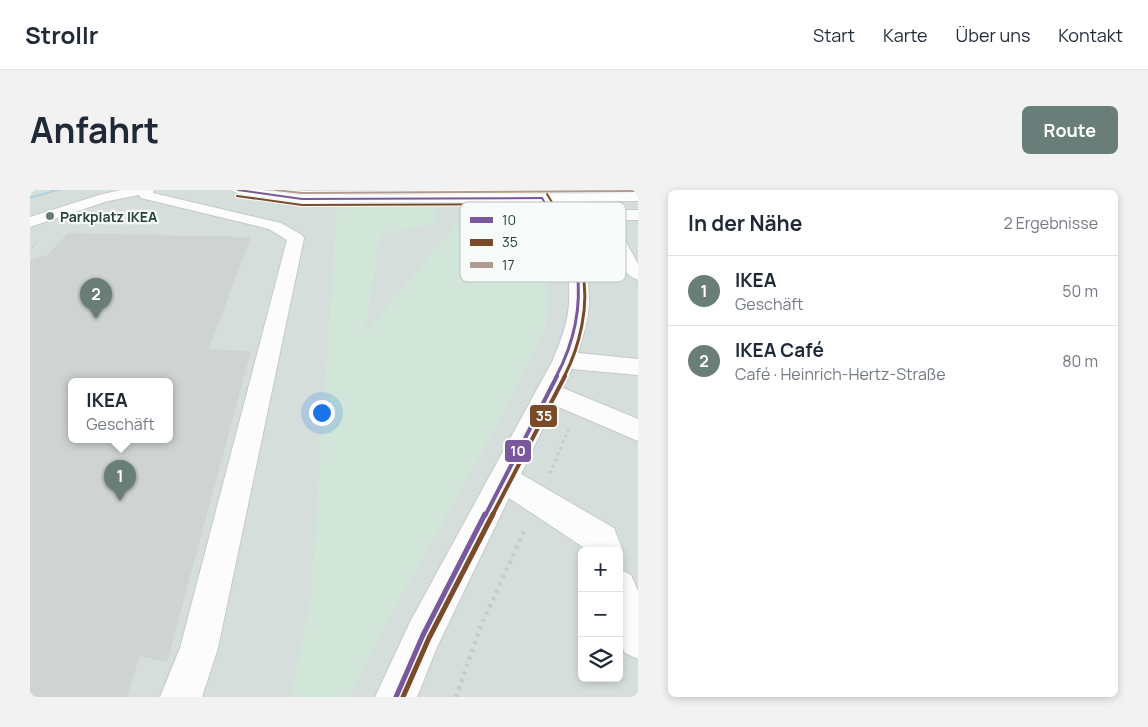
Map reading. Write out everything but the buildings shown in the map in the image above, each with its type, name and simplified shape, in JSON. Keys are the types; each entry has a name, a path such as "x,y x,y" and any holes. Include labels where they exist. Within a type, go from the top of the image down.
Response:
{"street":[{"path":"30,207 90,190"},
{"path":"30,222 104,198 141,190"},
{"path":"147,190 146,195 275,226 296,238 199,648 181,697"},
{"path":"238,190 272,196 310,199 638,197"},
{"path":"542,198 545,202"},
{"path":"626,260 629,266 638,274"},
{"path":"396,697 423,636 565,360 577,319 579,282"},
{"path":"565,360 638,367"},
{"path":"547,392 638,430"},
{"path":"503,478 602,539 605,547"},
{"path":"621,592 638,640"}],"shaded area":[{"path":"30,190 638,190 638,697 30,697"}],"green space":[{"path":"337,205 436,206 435,223 380,235 365,333 455,226 460,225 460,282 548,282 546,327 499,421 398,602 348,697 291,697 311,599"}],"waterway":[{"path":"30,198 58,190"}],"transit line":[{"name":"10","path":"238,190 302,199 542,198"},
{"name":"17","path":"275,190 302,193 638,191"},
{"name":"35","path":"547,194 552,202"},
{"name":"35","path":"237,196 302,205 460,204"},
{"name":"10","path":"542,198 545,202"},
{"name":"10","path":"396,697 423,635 565,360 577,319 579,282"},
{"name":"35","path":"403,697 429,638 571,363 583,316 583,282"}],"place":[{"name":"Parkplatz IKEA","path":"50,216"},
{"name":"IKEA Café","path":"96,319"},
{"name":"IKEA","path":"120,501"}]}
